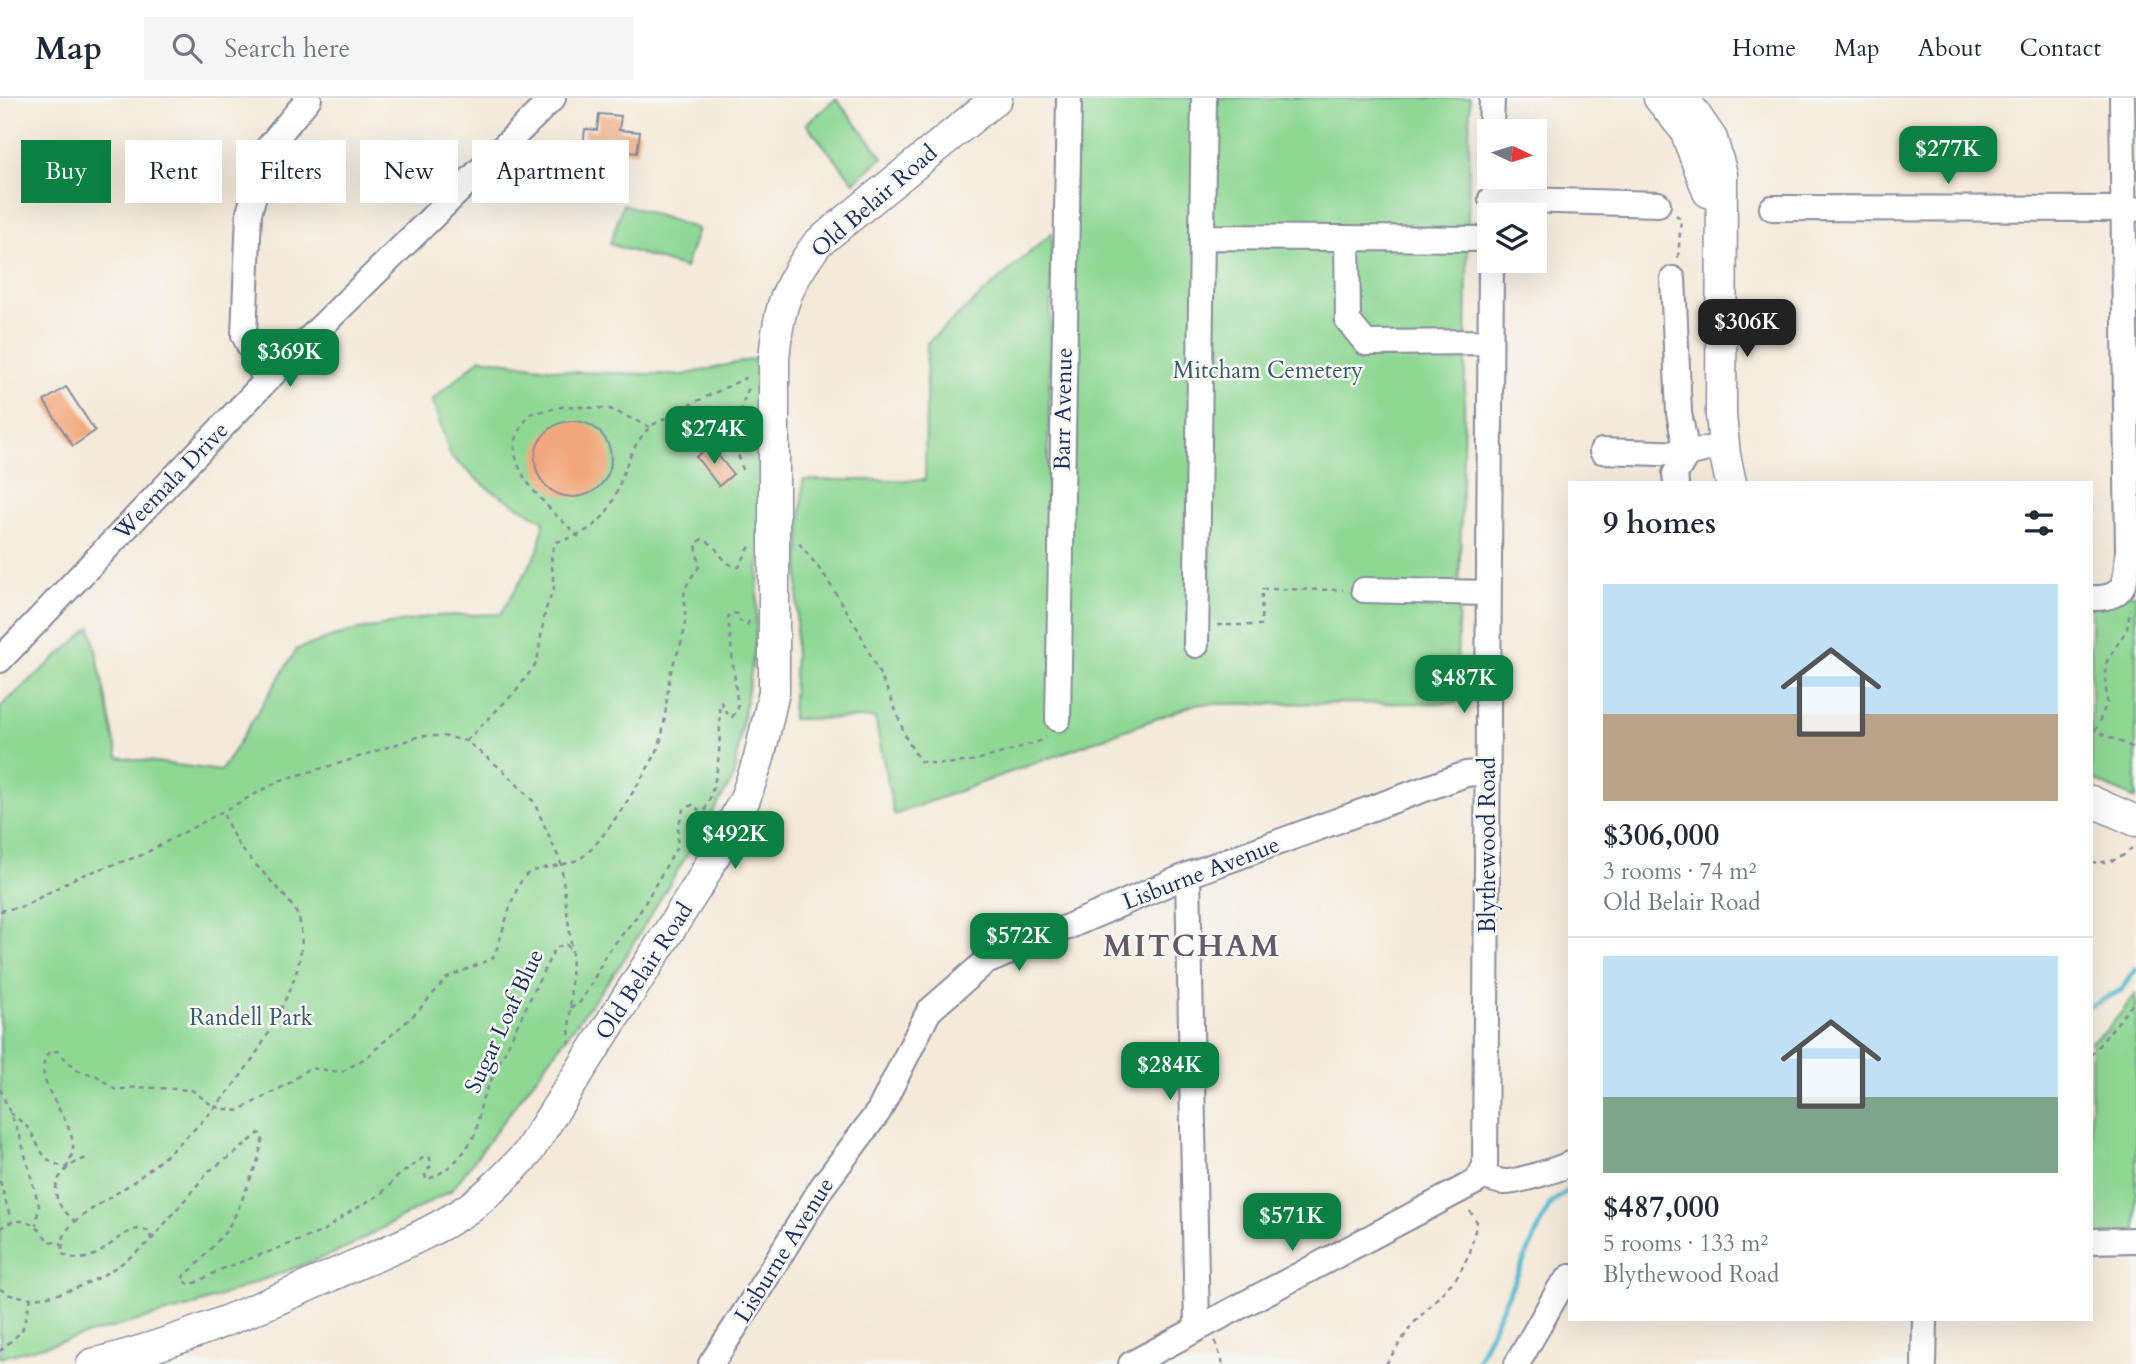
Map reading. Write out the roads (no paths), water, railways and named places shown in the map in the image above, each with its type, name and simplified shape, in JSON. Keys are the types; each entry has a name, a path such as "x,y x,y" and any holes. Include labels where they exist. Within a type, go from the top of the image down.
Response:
{"main road":[{"name":"Old Belair Road","path":"92,1364 128,1356 242,1316 433,1229 470,1207 527,1154 701,881 745,799 760,758 774,692 774,360 777,322 796,272 817,244 996,98"},
{"path":"1659,98 1685,130 1707,185 1722,240"},
{"path":"1684,98 1712,139 1722,174 1721,415 1731,481"},
{"path":"2093,791 2136,799"},
{"path":"2093,791 2136,821"}],"street":[{"path":"266,381 244,335 249,213 267,149 309,98"},
{"name":"Weemala Drive","path":"2,658 266,381 553,98"},
{"name":"Barr Avenue","path":"1058,719 1069,98"},
{"path":"1196,634 1204,98"},
{"path":"1491,119 1492,98"},
{"path":"2093,598 2126,599 2129,550 2130,209 2122,98"},
{"path":"1491,197 1658,204"},
{"path":"1772,208 2130,209"},
{"path":"1202,237 1477,239"},
{"path":"1347,238 1348,321 1366,343 1490,342"},
{"name":"Blythewood Road","path":"1481,1176 1487,1154 1491,273"},
{"path":"1673,279 1679,413 1687,454 1675,474 1676,481"},
{"path":"1602,450 1687,454 1724,445"},
{"path":"1364,590 1488,593"},
{"name":"Lisburne Avenue","path":"711,1364 822,1187 879,1111 929,1011 984,963 1188,875 1466,774 1487,772"},
{"path":"1188,875 1197,1328"},
{"path":"1131,1364 1477,1181 1481,1176 1505,1182 1514,1181 1568,1165"},
{"path":"2093,1241 2136,1240"},
{"path":"1517,1364 1568,1279"},
{"path":"1924,1364 1925,1321"}],"waterway":[{"path":"2093,1005 2120,991 2136,969"},
{"path":"1476,1364 1550,1204 1568,1190"}],"district":[{"name":"MITCHAM","path":"1192,946"}],"park label":[{"name":"Mitcham Cemetery","path":"1268,370"},
{"name":"Randell Park","path":"251,1017"}]}
